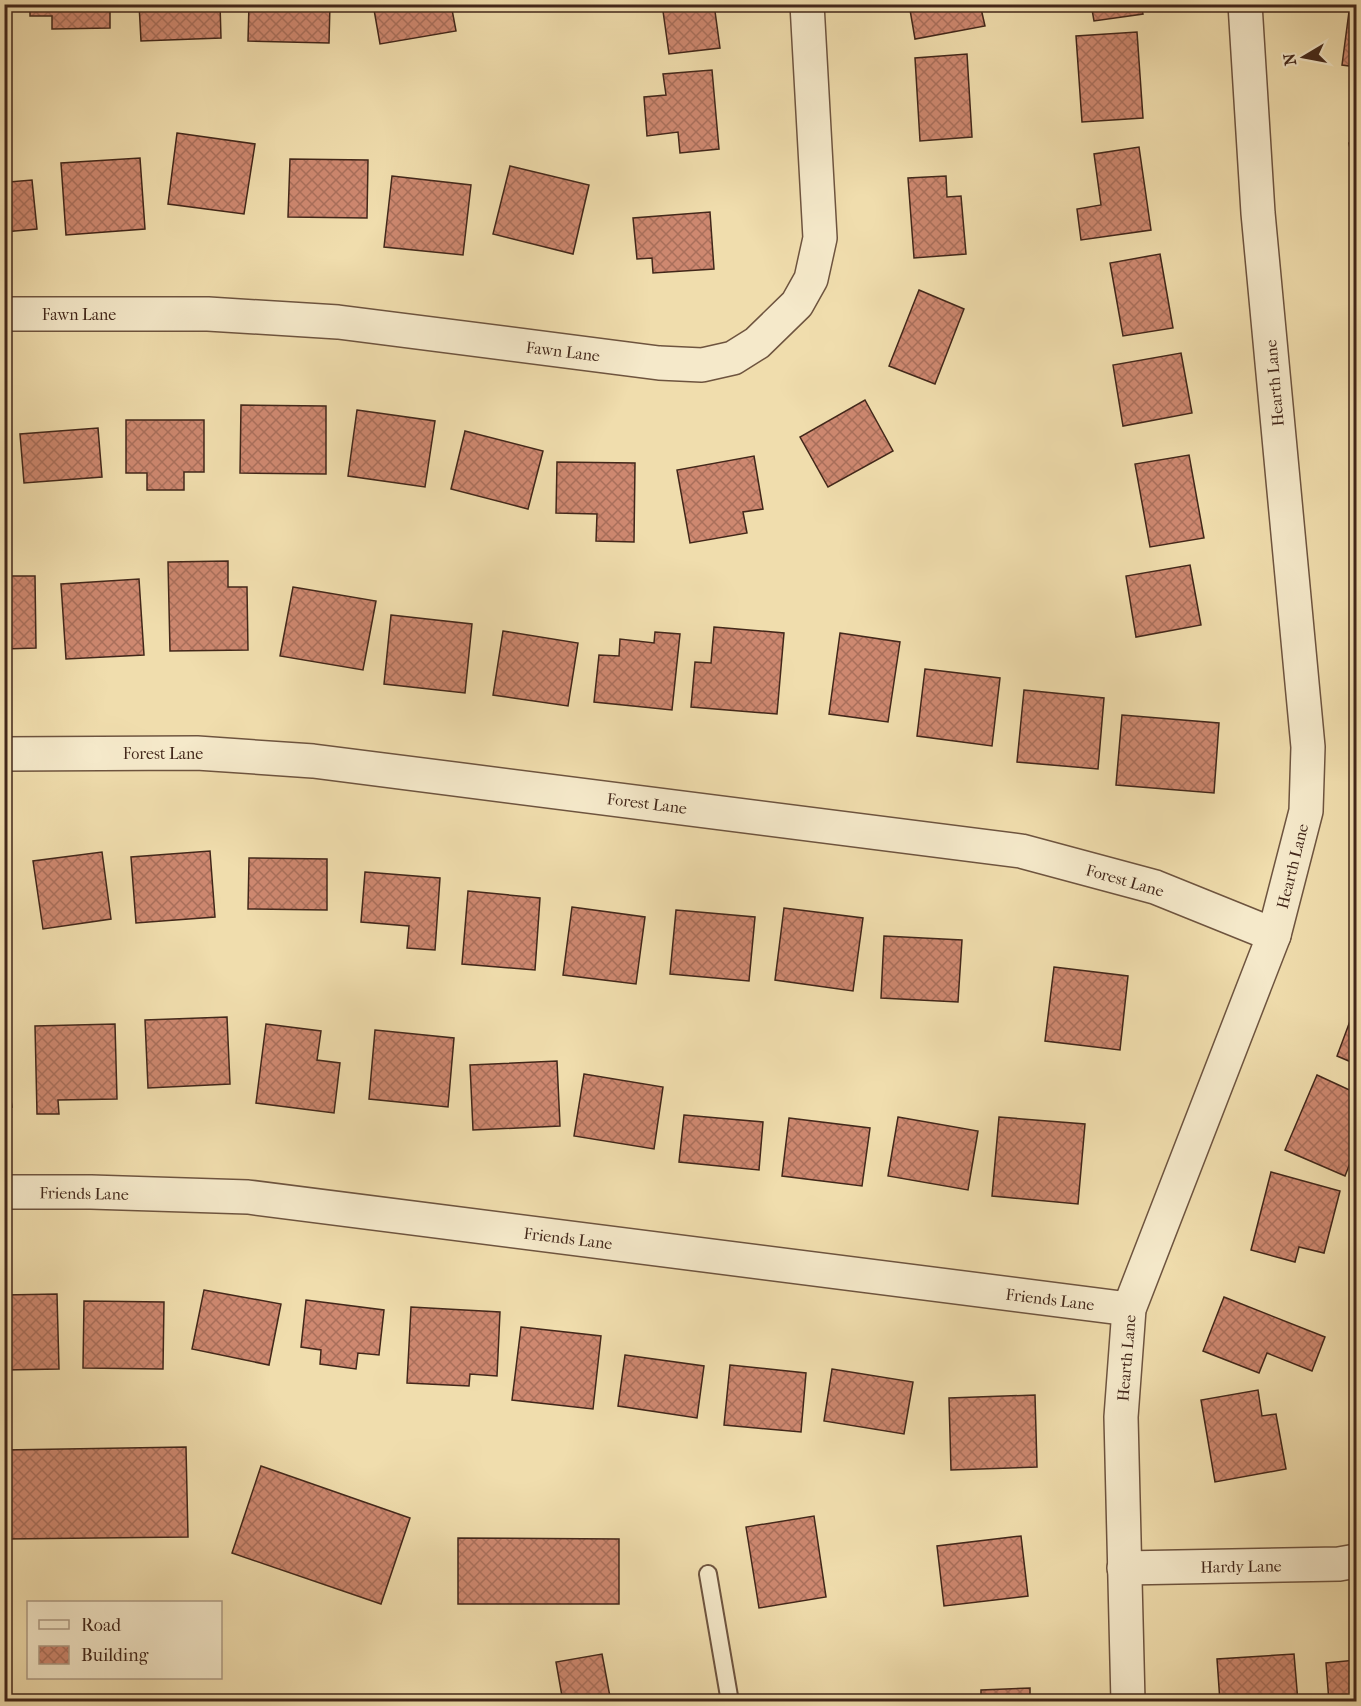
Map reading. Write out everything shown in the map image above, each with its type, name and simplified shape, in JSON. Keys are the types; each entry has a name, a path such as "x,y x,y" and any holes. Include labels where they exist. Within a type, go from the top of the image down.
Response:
{"street":[{"name":"Fawn Lane","path":"4,314 208,314 338,322 659,363 702,365 733,358 758,343 797,304 811,279 820,238 807,4"},
{"name":"Hearth Lane","path":"1128,1701 1121,1417 1129,1309 1274,935 1306,811 1308,747 1258,213 1245,4"},
{"name":"Forest Lane","path":"4,754 197,753 313,761 1021,851 1155,887 1274,935"},
{"name":"Friends Lane","path":"4,1192 248,1197 1129,1309"},
{"name":"Hardy Lane","path":"1124,1568 1339,1564 1356,1561"}],"lane":[{"path":"708,1574 730,1701"}],"building":[{"path":"30,4 110,4 110,28 52,29 52,16 30,16"},
{"path":"139,4 220,4 221,38 141,41"},
{"path":"249,4 330,4 329,43 248,41"},
{"path":"373,4 451,4 456,31 380,44"},
{"path":"662,4 714,4 720,48 669,54"},
{"path":"909,4 980,4 985,26 915,39"},
{"path":"1091,4 1141,4 1143,14 1094,21"},
{"path":"1350,4 1356,4 1356,67 1342,65"},
{"path":"1137,32 1143,118 1082,122 1076,36"},
{"path":"967,54 972,137 920,141 915,58"},
{"path":"712,70 719,149 680,153 678,132 647,136 644,97 666,95 663,74"},
{"path":"177,133 255,144 244,214 168,204"},
{"path":"1356,141 1356,184 1349,143"},
{"path":"1139,147 1151,230 1081,240 1077,209 1101,205 1094,154"},
{"path":"140,158 145,229 66,235 61,163"},
{"path":"290,159 368,160 367,218 288,217"},
{"path":"4,161 7,161 9,182 32,180 37,229 4,232"},
{"path":"510,166 589,185 573,254 493,234"},
{"path":"392,176 471,185 463,255 384,247"},
{"path":"946,176 947,197 961,196 966,254 914,258 908,178"},
{"path":"710,212 714,269 653,273 652,258 637,259 633,218"},
{"path":"1160,254 1173,328 1123,336 1110,263"},
{"path":"919,290 964,309 935,384 889,366"},
{"path":"1181,353 1192,413 1123,426 1113,365"},
{"path":"865,400 893,451 828,487 800,437"},
{"path":"241,405 326,406 326,474 240,473"},
{"path":"357,410 435,421 425,487 348,476"},
{"path":"126,420 204,420 204,472 184,472 184,490 147,490 147,473 126,473"},
{"path":"98,428 102,477 24,483 20,434"},
{"path":"465,431 543,451 528,509 451,489"},
{"path":"1189,455 1204,538 1150,547 1135,464"},
{"path":"754,456 763,509 743,512 747,533 690,543 677,470"},
{"path":"557,462 635,463 634,542 596,541 597,514 556,513"},
{"path":"228,561 228,587 247,587 248,650 170,651 168,562"},
{"path":"1190,565 1201,625 1136,637 1126,576"},
{"path":"4,576 35,576 36,648 4,649"},
{"path":"139,579 144,655 66,659 61,584"},
{"path":"293,587 376,601 363,670 280,656"},
{"path":"391,615 472,624 465,693 384,684"},
{"path":"714,627 784,633 777,714 691,707 695,662 711,663"},
{"path":"503,631 578,643 568,706 493,695"},
{"path":"655,632 680,634 672,710 594,702 599,655 619,656 620,639 654,643"},
{"path":"840,633 900,642 888,722 829,714"},
{"path":"925,669 1000,678 992,746 917,736"},
{"path":"1024,690 1104,698 1098,769 1017,762"},
{"path":"1122,715 1219,723 1214,793 1116,785"},
{"path":"210,851 215,917 136,923 131,857"},
{"path":"102,852 111,919 43,929 33,861"},
{"path":"249,858 327,859 327,910 248,909"},
{"path":"365,872 440,878 435,950 407,948 409,926 361,922"},
{"path":"468,891 540,898 535,970 462,964"},
{"path":"572,907 645,917 636,984 563,975"},
{"path":"784,908 863,918 853,991 775,980"},
{"path":"676,910 755,917 749,981 670,974"},
{"path":"884,936 962,940 958,1002 881,998"},
{"path":"1054,967 1128,976 1120,1050 1045,1041"},
{"path":"1356,1005 1356,1064 1337,1056"},
{"path":"227,1017 230,1084 148,1088 145,1020"},
{"path":"115,1024 117,1099 58,1100 59,1114 37,1114 35,1026"},
{"path":"266,1024 321,1031 317,1060 340,1063 334,1113 256,1103"},
{"path":"375,1030 454,1038 448,1107 369,1099"},
{"path":"4,1058 12,1107 4,1108"},
{"path":"557,1061 560,1126 473,1130 470,1065"},
{"path":"584,1074 663,1087 654,1149 574,1136"},
{"path":"1317,1075 1356,1093 1356,1148 1345,1176 1285,1150"},
{"path":"684,1115 763,1122 759,1170 679,1162"},
{"path":"898,1117 978,1131 968,1190 888,1176"},
{"path":"999,1117 1085,1124 1078,1204 992,1196"},
{"path":"789,1118 870,1128 862,1186 782,1176"},
{"path":"1271,1172 1340,1191 1324,1253 1299,1247 1295,1262 1251,1250"},
{"path":"204,1290 281,1304 269,1365 192,1349"},
{"path":"57,1294 59,1369 4,1370 4,1295"},
{"path":"1224,1297 1325,1337 1312,1371 1267,1353 1259,1373 1203,1351"},
{"path":"306,1300 384,1310 379,1355 358,1353 356,1369 320,1364 321,1350 301,1347"},
{"path":"84,1301 164,1302 163,1369 83,1368"},
{"path":"411,1307 500,1312 497,1376 470,1374 469,1386 407,1383"},
{"path":"521,1327 601,1336 593,1409 512,1400"},
{"path":"625,1355 704,1366 697,1418 618,1406"},
{"path":"730,1365 806,1373 801,1432 724,1425"},
{"path":"832,1369 913,1382 904,1434 824,1421"},
{"path":"1258,1390 1262,1416 1276,1414 1286,1469 1215,1482 1201,1400"},
{"path":"1035,1395 1037,1467 951,1470 949,1398"},
{"path":"186,1447 188,1537 4,1539 4,1450"},
{"path":"261,1466 410,1518 381,1604 232,1553"},
{"path":"814,1516 826,1597 759,1608 746,1527"},
{"path":"1021,1536 1028,1596 944,1606 937,1546"},
{"path":"458,1538 619,1539 619,1604 458,1604"},
{"path":"602,1654 611,1702 563,1702 556,1662"},
{"path":"1294,1654 1298,1702 1220,1702 1217,1659"},
{"path":"1356,1660 1356,1702 1329,1702 1326,1663"},
{"path":"1030,1688 1030,1702 981,1702 981,1690"},
{"path":"224,1695 224,1702 66,1702 66,1699"}]}
